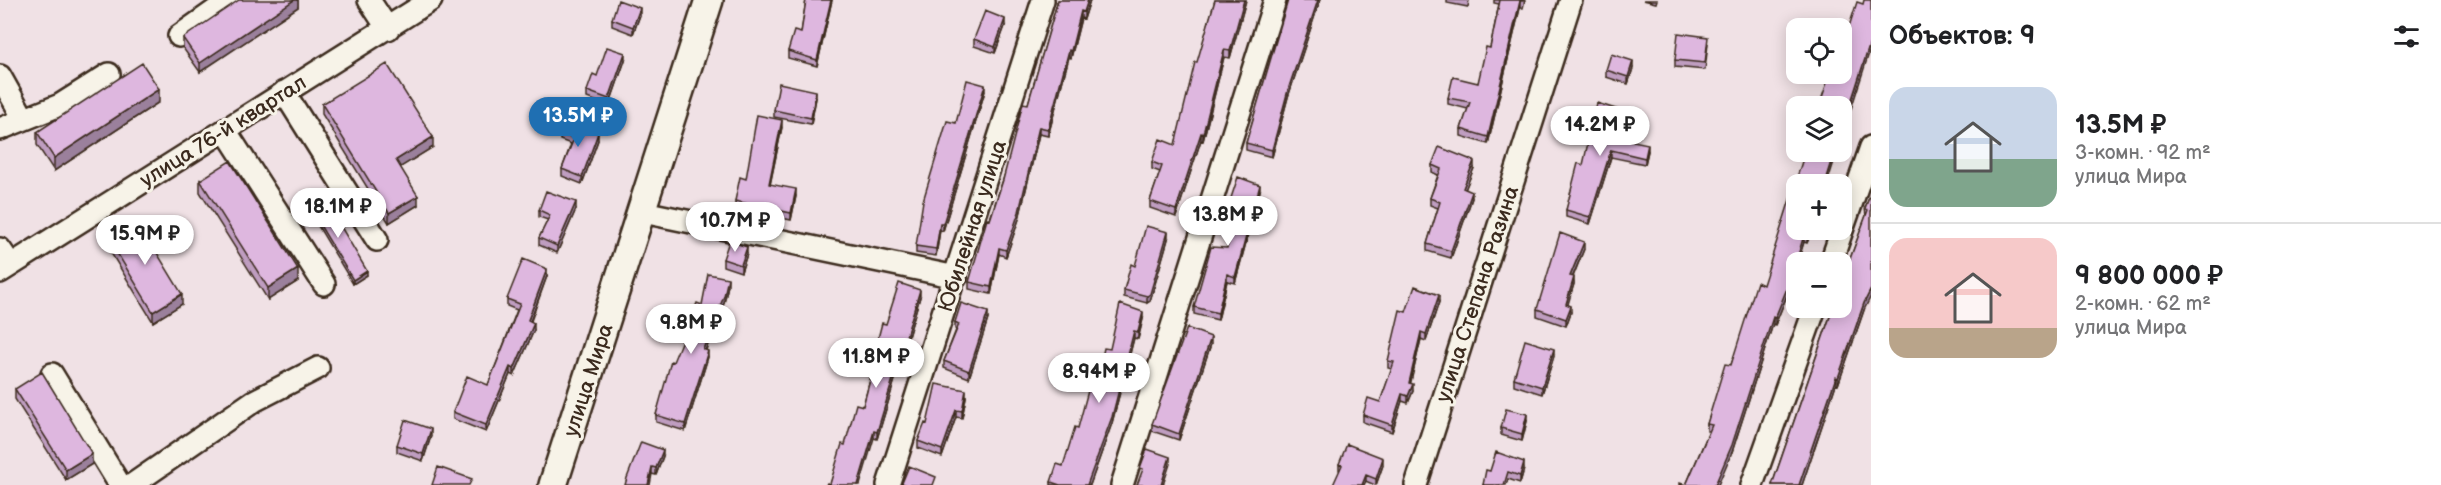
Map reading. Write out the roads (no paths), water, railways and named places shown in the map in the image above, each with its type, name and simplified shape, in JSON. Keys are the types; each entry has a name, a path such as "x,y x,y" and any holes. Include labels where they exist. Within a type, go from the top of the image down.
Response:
{"main road":[{"name":"улица Мира","path":"553,485 643,212 709,0"}],"street":[{"path":"180,36 230,0"},
{"path":"369,0 388,28"},
{"name":"улица 76-й квартал","path":"4,262 225,130 431,0"},
{"name":"Юбилейная улица","path":"888,485 1043,0"},
{"path":"1122,485 1275,0"},
{"name":"улица Степана Разина","path":"1416,485 1571,0"},
{"path":"0,129 60,105 109,74"},
{"path":"0,76 24,119"},
{"path":"284,92 377,240"},
{"path":"225,130 324,284"},
{"path":"1834,252 1871,147"},
{"path":"643,212 956,278"},
{"path":"1752,485 1811,318"},
{"path":"132,485 254,401 318,368"},
{"path":"52,374 120,485"}]}
